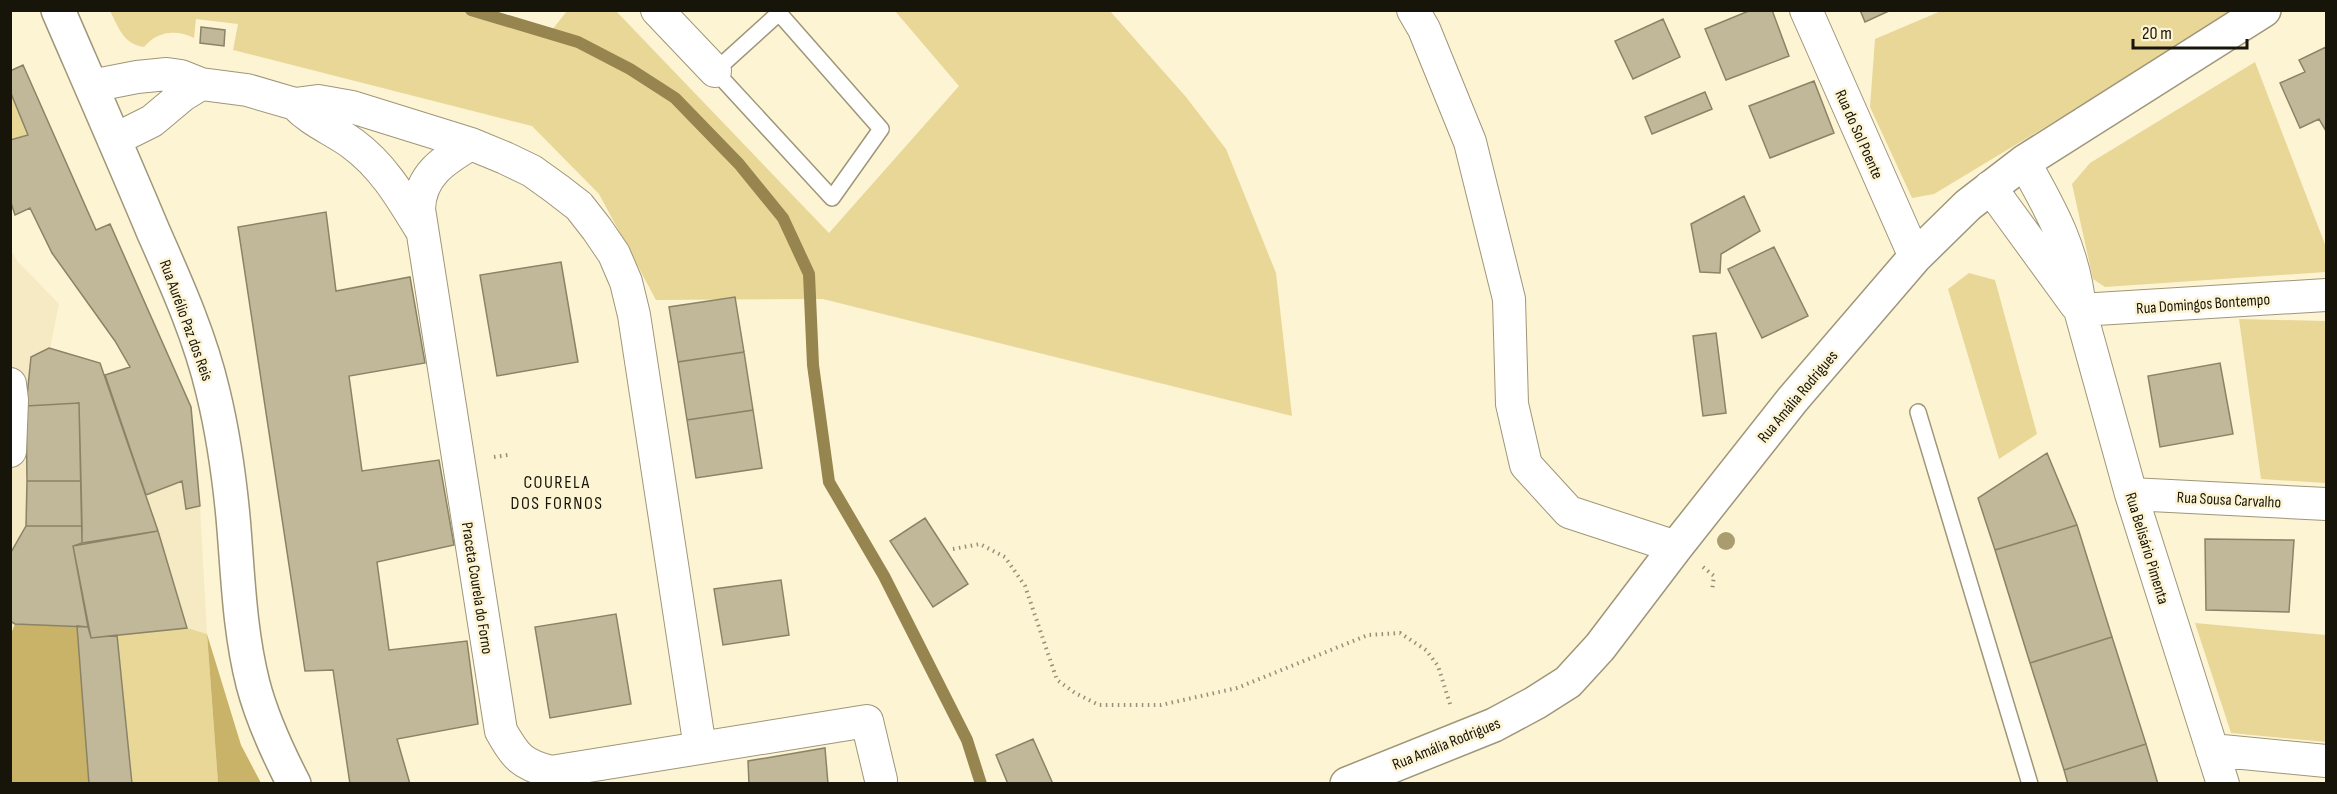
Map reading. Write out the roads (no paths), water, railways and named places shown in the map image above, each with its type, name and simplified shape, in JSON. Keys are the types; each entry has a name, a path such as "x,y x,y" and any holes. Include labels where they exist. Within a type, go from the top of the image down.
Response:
{"street":[{"name":"Rua Aurélio Paz dos Reis","path":"58,10 192,324 213,390 223,438 233,516 239,602 252,681 274,744 294,783"},
{"path":"657,10 716,71"},
{"path":"1413,10 1424,29 1470,142 1509,299 1512,404 1526,465 1569,512 1676,547"},
{"name":"Rua do Sol Poente","path":"1806,10 1915,257"},
{"name":"Rua Amália Rodrigues","path":"1347,783 1494,725 1568,682 1600,647 1793,399 1915,257 1947,224 1990,186 2024,162 2264,10"},
{"name":"Praceta Courela do Forno","path":"91,86 137,77 181,76 201,84 247,90 295,104 318,101 342,105 471,144 532,171 579,206 614,254 626,282 634,315 700,748"},
{"path":"114,140 152,121 183,95 201,84"},
{"name":"Praceta Courela do Forno","path":"295,104 315,121 352,143 374,163 396,188 420,229"},
{"name":"Praceta Courela do Forno","path":"471,144 441,163 429,176 419,198 420,229 501,731 514,753 530,767 551,772 867,721 882,780"},
{"name":"Rua Belisário Pimenta","path":"2024,162 2065,241 2077,281 2079,310 2131,494 2223,783"},
{"name":"Rua Belisário Pimenta","path":"1990,186 2079,310"},
{"name":"Rua Domingos Bontempo","path":"2079,310 2326,295"},
{"path":"10,451 11,392"},
{"name":"Rua Sousa Carvalho","path":"2131,494 2326,504"},
{"path":"2212,750 2326,760"}],"lane":[{"path":"779,13 881,129 832,198 716,71 779,13"},
{"path":"1918,412 2030,783"}],"waterway":[{"path":"471,10 578,42 630,69 675,98 739,164 783,218 809,274 813,365 829,482 884,576 967,740 981,784"}],"district":[{"name":"COURELA DOS FORNOS","path":"557,492"}]}
